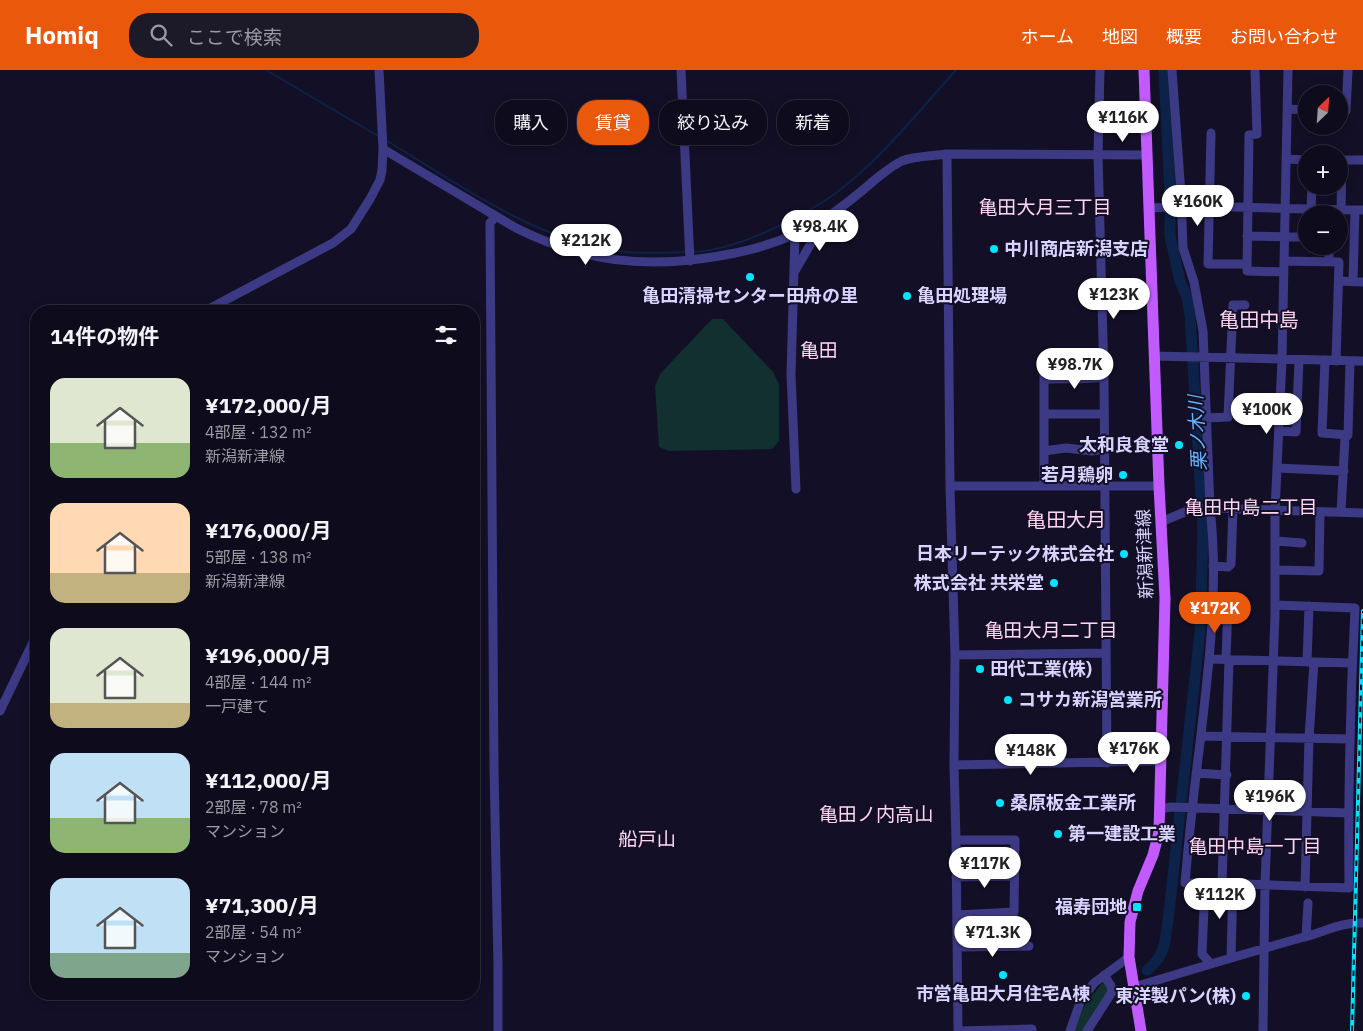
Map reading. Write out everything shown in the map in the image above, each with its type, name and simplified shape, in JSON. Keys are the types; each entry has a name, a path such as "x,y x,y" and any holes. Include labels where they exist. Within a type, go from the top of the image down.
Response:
{"main road":[{"name":"新潟新津線","path":"1141,1031 1129,957 1130,922 1138,891 1152,855 1166,808 1160,761 1165,598 1159,486 1144,70"}],"street":[{"path":"216,305 333,243 347,233 362,213 380,180 382,146 379,70"},
{"path":"681,70 690,259"},
{"path":"1100,70 1098,155 1104,378 1107,763"},
{"path":"1172,70 1183,248 1200,305 1203,331 1210,508 1213,534 1213,602 1210,659 1196,773 1189,808 1186,883 1349,888 1348,813 1355,608 1275,604"},
{"path":"1255,70 1257,134 1249,135 1247,271 1284,272"},
{"path":"1263,1031 1265,884 1276,570 1275,511 1282,360 1288,70"},
{"path":"1347,85 1348,70"},
{"path":"1288,110 1298,110"},
{"path":"1211,133 1208,264 1247,264"},
{"path":"382,146 496,216 538,239 588,255 636,263 690,259 748,251 794,234 826,218 902,161 914,157 947,154 1147,155"},
{"path":"947,154 950,486 955,655 954,765 958,1031 1032,1029 1032,1031"},
{"path":"1286,159 1298,160"},
{"path":"1348,160 1363,160"},
{"path":"1150,208 1181,206 1298,210"},
{"path":"1339,281 1358,282 1359,210"},
{"path":"496,216 490,223 498,1031"},
{"path":"794,273 826,218"},
{"path":"794,234 791,375 796,489"},
{"path":"1247,236 1298,237"},
{"path":"1329,255 1329,262"},
{"path":"1284,261 1339,262 1336,361"},
{"path":"1206,418 1228,417 1233,305 1245,304"},
{"path":"1154,356 1363,361"},
{"path":"1279,431 1296,432 1299,360"},
{"path":"1325,360 1322,433 1348,435"},
{"path":"1044,361 1044,485"},
{"path":"1340,512 1345,438 1348,435 1350,361"},
{"path":"1044,379 1071,377 1104,378"},
{"path":"1248,412 1279,412"},
{"path":"1044,414 1104,414"},
{"path":"1044,451 1066,448 1092,451 1104,449"},
{"path":"1277,468 1344,471"},
{"path":"950,486 1159,486"},
{"path":"1161,522 1187,510 1210,508 1363,513"},
{"path":"1213,566 1228,567 1231,564 1232,509"},
{"path":"1276,570 1319,570 1320,512"},
{"path":"1276,541 1302,543"},
{"path":"1213,602 1228,602 1227,775 1222,883"},
{"path":"1305,887 1310,662 1309,606"},
{"path":"0,711 30,648"},
{"path":"955,655 1105,653"},
{"path":"1210,659 1352,663"},
{"path":"1201,736 1350,739"},
{"path":"954,765 1160,761"},
{"path":"1196,773 1227,775"},
{"path":"1166,808 1226,808 1348,813"},
{"path":"956,840 1015,840 1014,912 957,915"},
{"path":"956,877 1013,876"},
{"path":"1205,884 1202,954 1211,964"},
{"path":"1231,958 1233,884"},
{"path":"1306,937 1308,904"},
{"path":"1134,987 1264,947 1306,937 1331,927 1363,923"},
{"path":"957,947 1028,946"},
{"path":"1070,1031 1080,1000 1094,982 1129,957"},
{"path":"1087,1031 1112,992 1111,986 1104,975"}],"green space":[{"path":"712,319 723,319 773,372 779,384 779,441 772,449 669,451 659,447 655,386 660,374"},
{"path":"1104,981 1109,986 1109,993 1084,1031 1073,1031 1086,1003"}],"waterway":[{"path":"266,70 378,136"},
{"path":"693,252 721,248 766,232 828,199 884,150 956,70"},
{"name":"栗ノ木川","path":"1147,970 1161,954 1165,943 1168,921 1200,632 1203,531 1190,316 1187,297 1180,281 1170,236 1170,194 1164,70"},
{"path":"387,141 497,207 525,222 555,234 585,244 617,251 642,253 685,252"}],"railway":[{"path":"1352,1031 1363,611"}],"place":[{"name":"中川商店新潟支店","path":"994,249"},
{"name":"亀田清掃センター田舟の里","path":"750,277"},
{"name":"亀田処理場","path":"907,296"},
{"name":"太和良食堂","path":"1179,445"},
{"name":"若月鶏卵","path":"1123,475"},
{"name":"日本リーテック株式会社","path":"1124,554"},
{"name":"株式会社 共栄堂","path":"1054,583"},
{"name":"田代工業(株)","path":"980,669"},
{"name":"コサカ新潟営業所","path":"1008,700"},
{"name":"桑原板金工業所","path":"1000,803"},
{"name":"第一建設工業","path":"1058,834"},
{"name":"福寿団地","path":"1137,907"},
{"name":"市営亀田大月住宅A棟","path":"1003,975"},
{"name":"東洋製パン(株)","path":"1246,996"}],"district":[{"name":"亀田大月三丁目","path":"1045,207"},
{"name":"亀田中島","path":"1259,320"},
{"name":"亀田","path":"819,350"},
{"name":"亀田中島二丁目","path":"1251,507"},
{"name":"亀田大月","path":"1066,520"},
{"name":"亀田大月二丁目","path":"1051,630"},
{"name":"亀田ノ内高山","path":"876,814"},
{"name":"船戸山","path":"647,839"},
{"name":"亀田中島一丁目","path":"1255,846"}]}
